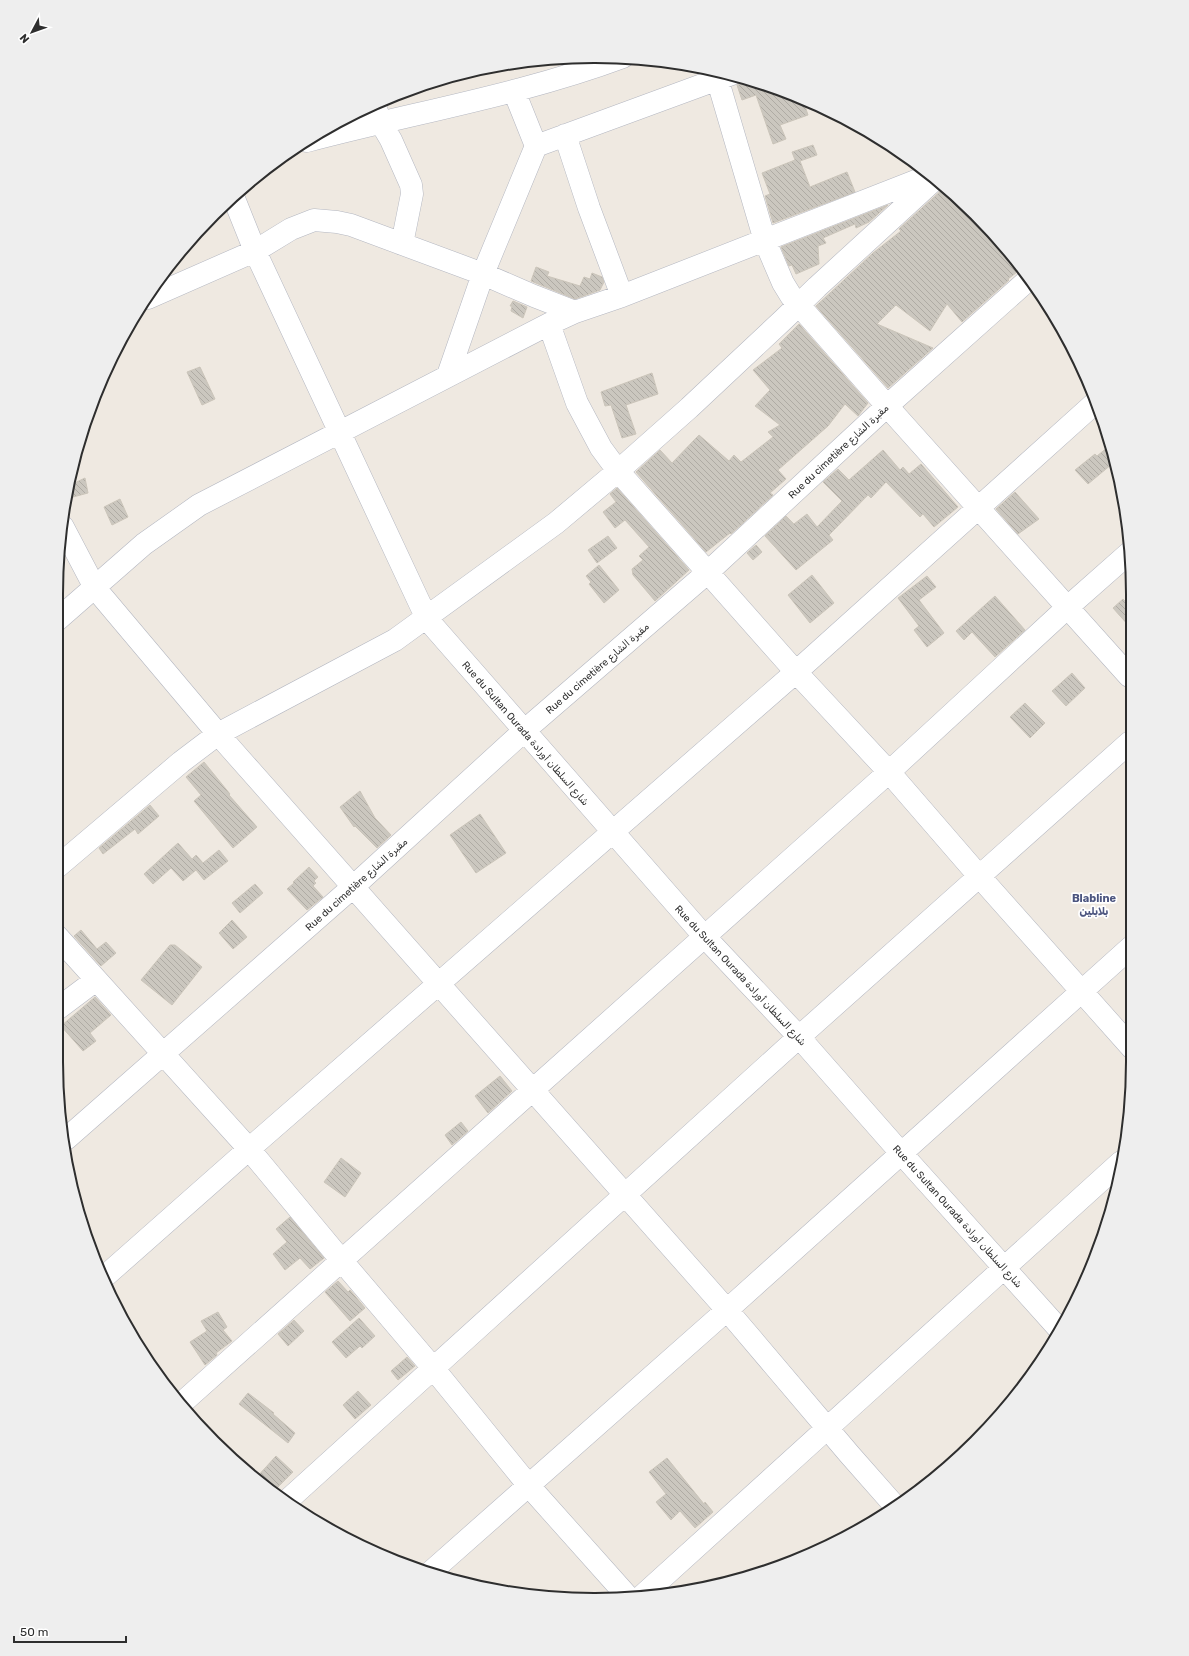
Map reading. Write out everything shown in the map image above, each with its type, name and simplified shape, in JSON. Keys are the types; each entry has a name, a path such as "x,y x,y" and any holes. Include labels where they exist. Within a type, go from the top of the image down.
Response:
{"street":[{"path":"338,129 378,114 514,91 606,63"},
{"path":"536,146 715,77"},
{"path":"722,79 765,241 782,284 887,406 1069,606 1126,672"},
{"path":"448,375 483,274 536,146 514,91"},
{"path":"378,114 411,185 412,194 402,244"},
{"path":"565,135 589,208 622,296"},
{"path":"63,615 144,544 199,505 448,375 575,312 622,296 924,178"},
{"path":"63,862 181,762 218,734 395,640 556,523 618,471 689,408 930,183"},
{"name":"Rue du Sultan Ourada شارع السلطان أورادة","path":"236,203 255,251 427,618 704,936 799,1037 1056,1325"},
{"path":"156,294 255,251 291,229 314,220 351,225 483,274 575,312"},
{"name":"Rue du cimetière مقبرة الشارع","path":"69,1137 354,886 525,730 707,573 887,406 1025,283"},
{"path":"549,324 577,403 601,448 618,471 796,672 889,772 1126,1041"},
{"path":"107,1274 249,1148 796,672 1091,406"},
{"path":"67,534 95,588 218,734 354,886 625,1196 727,1310 828,1428 850,1456 891,1502"},
{"path":"185,1400 342,1262 704,936 889,772 1125,556"},
{"path":"291,1497 799,1037 1126,746"},
{"path":"63,943 249,1148 342,1262 433,1368 529,1486 625,1592"},
{"path":"435,1568 727,1310 1126,952"},
{"path":"63,1005 96,980"},
{"path":"649,1590 1116,1167"}],"building":[{"path":"740,84 798,103 805,106 808,115 780,125 786,139 773,144 756,95 742,100 737,85"},
{"path":"813,145 817,155 800,161 810,187 847,172 855,192 773,223 765,196 770,194 762,173 795,160 792,152"},
{"path":"940,191 994,244 1017,272 962,322 947,304 930,331 896,305 877,324 933,348 888,388 816,306 873,253 901,231 899,229"},
{"path":"888,205 869,222 856,228 855,224 823,238 826,243 818,246 819,264 796,274 792,265 789,266 781,247"},
{"path":"536,267 549,272 547,276 580,286 584,277 590,279 592,273 602,277 604,282 600,290 575,299 531,281"},
{"path":"513,301 527,307 523,318 511,311 512,306 510,306"},
{"path":"799,324 868,403 858,416 845,404 828,426 778,470 786,479 770,493 773,495 731,534 730,533 706,552 636,472 660,450 672,463 699,435 729,461 734,455 741,462 773,437 768,432 780,425 755,406 770,390 753,370 782,348 779,344"},
{"path":"200,367 215,399 202,405 187,372"},
{"path":"652,373 658,394 626,405 636,434 622,438 611,405 605,406 601,392"},
{"path":"1106,449 1110,466 1088,484 1075,470 1095,454 1097,456"},
{"path":"883,450 900,470 903,467 909,474 921,464 958,507 934,527 923,514 920,517 886,482 871,498 868,495 829,535 833,540 796,570 765,536 786,516 794,524 807,514 817,527 842,501 823,482 838,469 849,480"},
{"path":"85,478 88,493 73,497 75,483"},
{"path":"617,488 689,570 655,601 633,575 632,569 643,560 639,556 649,547 625,520 615,528 603,512 616,502 610,494"},
{"path":"1015,492 1039,519 1018,534 996,509"},
{"path":"120,499 128,517 112,525 104,507"},
{"path":"608,536 617,548 597,563 588,550"},
{"path":"756,545 762,552 753,560 747,553"},
{"path":"599,565 619,590 604,603 589,584 591,582 586,576"},
{"path":"812,575 834,603 810,623 788,595"},
{"path":"927,576 936,587 919,600 944,633 927,647 914,630 919,626 898,598"},
{"path":"995,596 1025,630 995,657 972,632 964,640 956,631"},
{"path":"1123,599 1126,602 1126,623 1113,608"},
{"path":"1072,673 1085,688 1066,706 1052,691"},
{"path":"1025,703 1045,723 1030,738 1010,717"},
{"path":"204,762 230,794 229,795 257,827 233,848 194,801 201,795 186,777"},
{"path":"360,791 375,818 391,835 377,848 355,826 354,827 340,807"},
{"path":"150,805 159,816 138,834 135,829 103,854 99,848"},
{"path":"480,814 506,853 476,873 450,835"},
{"path":"178,843 192,859 196,855 203,863 219,850 228,861 204,880 196,870 183,881 171,868 153,884 144,874"},
{"path":"309,867 318,877 314,881 316,883 313,886 323,897 307,910 287,889"},
{"path":"255,884 263,893 240,913 232,903"},
{"path":"232,920 247,937 233,949 219,933"},
{"path":"81,930 97,949 106,942 116,953 101,966 74,936"},
{"path":"170,945 175,945 202,967 172,1005 141,980"},
{"path":"95,997 111,1015 90,1033 96,1041 83,1051 63,1028 63,1024"},
{"path":"500,1076 512,1091 488,1113 475,1096"},
{"path":"461,1122 468,1131 452,1145 445,1135"},
{"path":"341,1158 361,1173 345,1197 324,1182"},
{"path":"290,1217 324,1258 310,1269 300,1258 285,1270 273,1254 287,1242 276,1229"},
{"path":"338,1281 348,1292 350,1290 365,1308 350,1321 325,1292"},
{"path":"218,1312 227,1327 223,1330 232,1341 216,1353 217,1355 205,1365 190,1342 207,1331 201,1321"},
{"path":"359,1318 375,1336 362,1348 360,1346 346,1358 332,1342"},
{"path":"294,1320 304,1331 288,1346 278,1334"},
{"path":"407,1357 415,1366 398,1380 391,1371"},
{"path":"358,1391 371,1405 355,1419 343,1405"},
{"path":"248,1393 274,1413 273,1414 295,1433 288,1443 239,1404"},
{"path":"276,1456 293,1472 277,1488 260,1474"},
{"path":"667,1458 704,1504 705,1502 713,1512 695,1528 680,1511 671,1520 656,1502 666,1494 649,1472"}],"district":[{"name":"Blabline بلابلين","path":"1094,904"}]}
